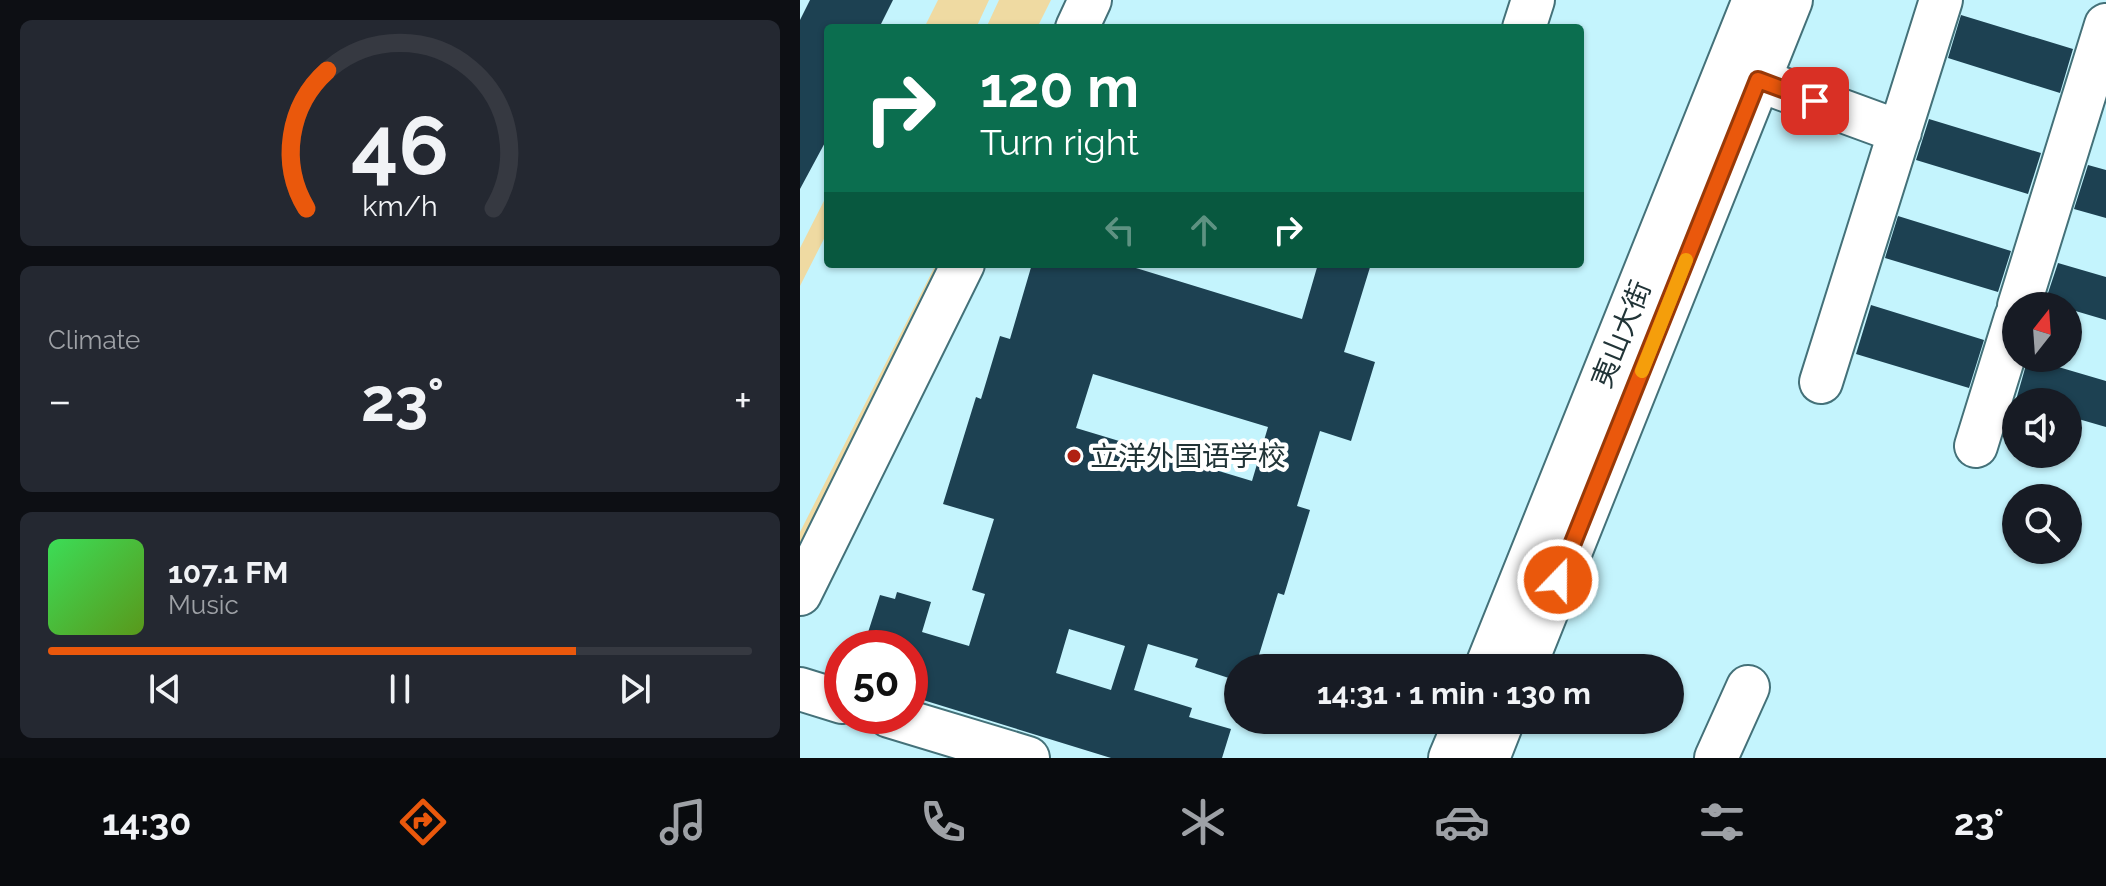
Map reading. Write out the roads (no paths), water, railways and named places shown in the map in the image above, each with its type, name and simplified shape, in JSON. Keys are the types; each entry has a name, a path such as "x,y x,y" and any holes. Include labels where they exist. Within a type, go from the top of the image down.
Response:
{"main road":[{"name":"夷山大街","path":"1493,654 1755,0"},
{"name":"夷山大街","path":"1529,654 1790,0"},
{"path":"1451,758 1461,734"},
{"path":"1487,758 1496,734"}],"lane":[{"path":"1079,24 1090,0"},
{"path":"1525,24 1533,0"},
{"path":"1821,382 1941,0"},
{"path":"2023,292 2106,25"},
{"path":"1758,80 1900,132"},
{"path":"800,594 961,268"},
{"path":"1976,446 2002,362"},
{"path":"1716,758 1748,687"},
{"path":"800,689 824,696"},
{"path":"928,728 1028,758"}],"place":[{"name":"立洋外国语学校","path":"1074,456"}]}
